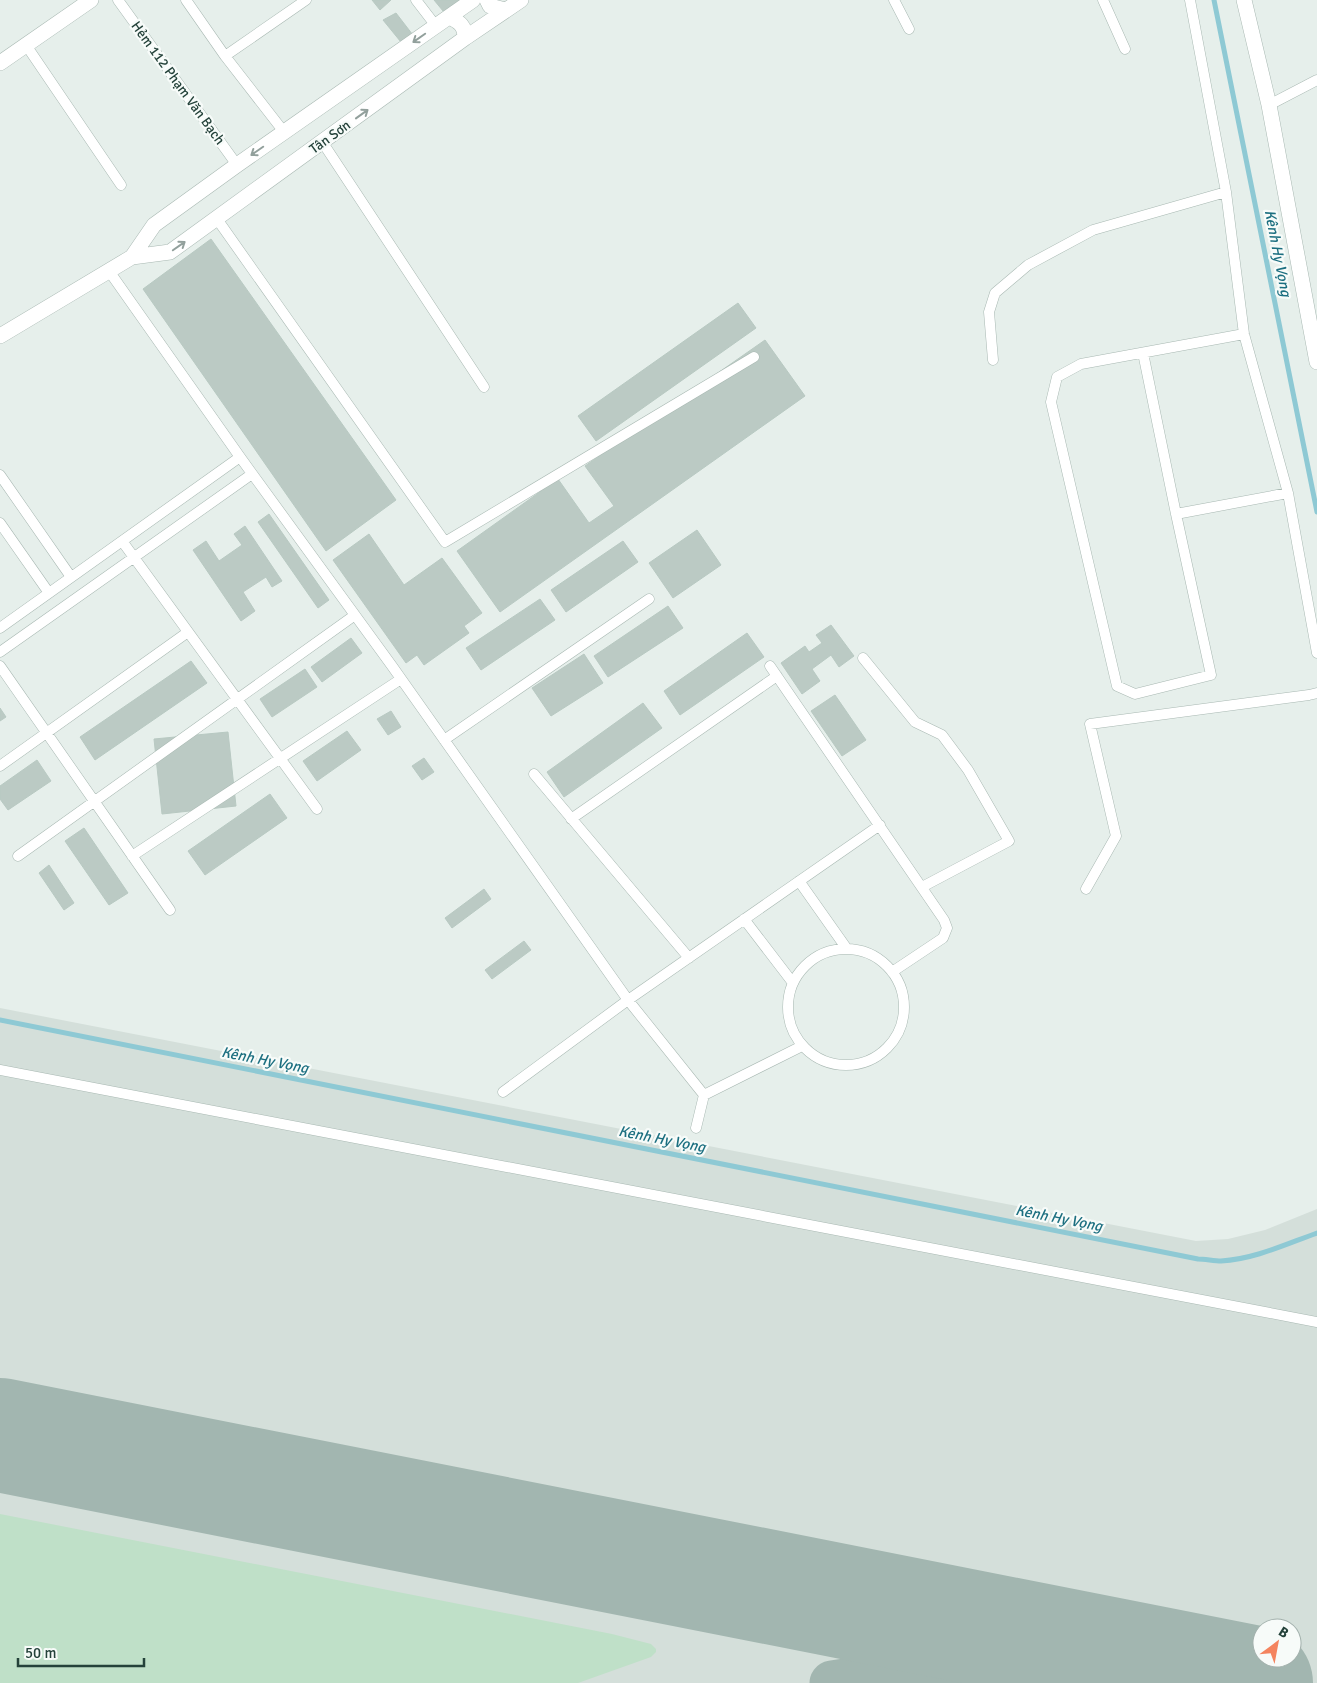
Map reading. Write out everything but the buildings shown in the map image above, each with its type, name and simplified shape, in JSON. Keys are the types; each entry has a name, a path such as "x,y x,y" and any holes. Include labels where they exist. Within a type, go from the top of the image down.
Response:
{"street":[{"path":"0,63 91,0"},
{"name":"Tân Sơn","path":"132,258 154,226 237,165 473,0"},
{"path":"487,0 490,6 505,10"},
{"name":"Tân Sơn","path":"0,336 132,258 170,252 323,143 465,38 521,0"},
{"path":"1244,0 1269,105 1317,362"},
{"path":"449,17 461,24 465,30 465,38"}],"lane":[{"name":"Hẻm 112 Phạm Văn Bạch","path":"118,0 237,165"},
{"path":"186,0 225,56 284,132"},
{"path":"225,56 306,0"},
{"path":"416,0 436,26"},
{"path":"894,0 909,28"},
{"path":"1103,0 1125,49"},
{"path":"1190,0 1226,192 1244,334 1288,493 1317,654"},
{"path":"26,45 121,185"},
{"path":"1269,105 1317,80"},
{"path":"323,143 484,387"},
{"path":"993,360 989,312 995,294 1028,265 1093,230 1226,192"},
{"path":"217,219 445,542 754,357"},
{"path":"109,271 240,458 401,679 628,1000 704,1095"},
{"path":"1143,353 1211,675 1136,694 1117,686 1052,402 1057,377 1081,364 1244,334"},
{"path":"0,628 240,458"},
{"path":"0,652 252,474"},
{"path":"0,475 71,577"},
{"path":"1176,514 1288,493"},
{"path":"0,523 49,593"},
{"path":"122,541 317,809"},
{"path":"444,740 649,599"},
{"path":"18,856 355,615"},
{"path":"0,766 188,632"},
{"path":"863,658 915,722 942,735 968,770 1009,841 922,887"},
{"path":"0,666 170,910"},
{"path":"770,666 944,920 947,928 943,938 892,972"},
{"path":"571,819 777,676"},
{"path":"132,856 401,679"},
{"path":"1086,889 1116,836 1090,724 1317,693"},
{"path":"534,774 688,958"},
{"path":"503,1092 628,1000 880,825"},
{"path":"799,881 847,949"},
{"path":"744,919 793,983"},
{"path":"847,949 866,952 883,962 892,972 903,995 904,1014 899,1032 888,1048 873,1060 854,1065 835,1065 817,1058 802,1046 792,1029 787,1010 793,983 798,974 811,960 828,952 847,949"},
{"path":"696,1128 704,1095 802,1046"},
{"path":"0,1070 1317,1322"}],"shaded area":[{"path":"0,1008 1196,1241 1228,1239 1265,1230 1317,1209 1317,1683 0,1683"}],"green space":[{"path":"0,1514 612,1634 651,1644 656,1649 656,1652 651,1657 578,1683 0,1683"}],"waterway":[{"name":"Kênh Hy Vọng","path":"1214,0 1317,512"},
{"name":"Kênh Hy Vọng","path":"0,1020 1198,1259 1234,1260 1270,1250 1317,1233"}],"taxiway":[{"path":"832,1683 984,1665 1045,1663 1114,1665 1231,1678"}],"runway":[{"path":"0,1435 1256,1683"}]}
